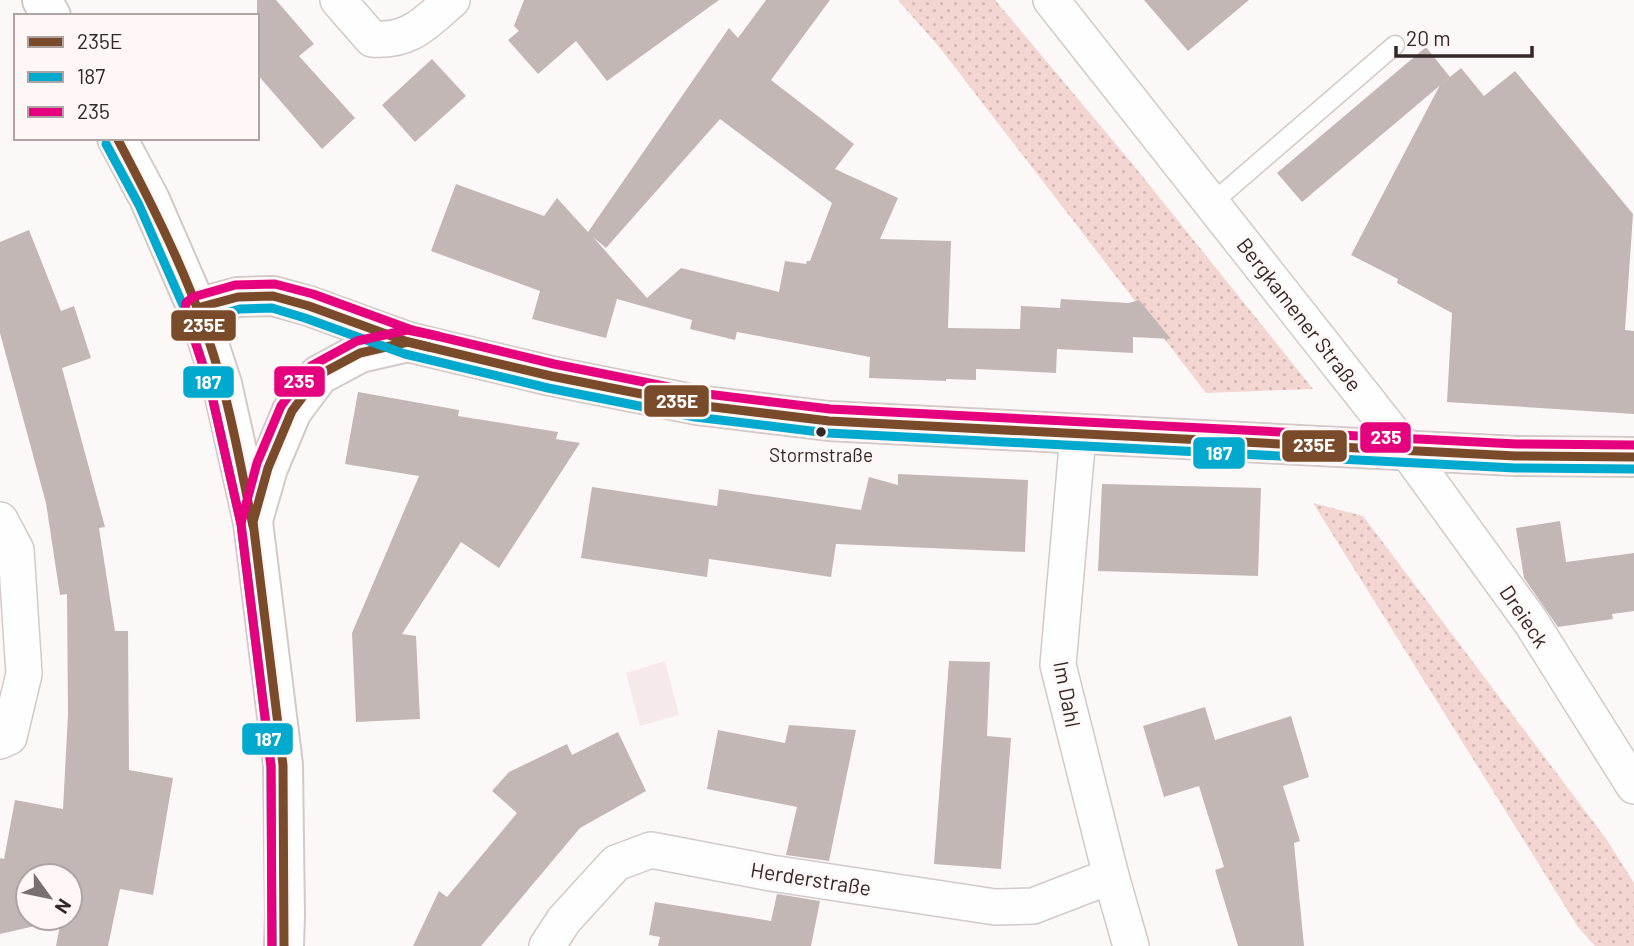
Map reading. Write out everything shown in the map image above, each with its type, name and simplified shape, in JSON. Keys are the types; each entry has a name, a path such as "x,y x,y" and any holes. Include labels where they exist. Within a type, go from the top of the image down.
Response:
{"street":[{"path":"338,0 372,38 389,40 413,33 452,0"},
{"name":"Bergkamener Straße","path":"1051,0 1408,451"},
{"path":"118,140 150,200 197,308 222,384 253,522 283,765 284,946"},
{"path":"197,308 238,298 272,296 309,306 408,342 551,376 697,405 829,421 1516,456 1634,457"},
{"path":"253,522 268,468 292,411 319,374 360,353 408,342"},
{"name":"Im Dahl","path":"1078,435 1058,665 1131,946"},
{"name":"Dreieck","path":"1408,451 1531,622 1634,786"},
{"path":"0,520 16,550 24,674 9,737 0,741"},
{"name":"Herderstraße","path":"547,946 564,920 616,863 651,850 771,873 995,907 1033,906 1111,876"}],"lane":[{"path":"1212,203 1395,45"}],"shaded area":[{"path":"898,0 995,0 1135,167 1313,389 1206,393 940,48"},
{"path":"1313,503 1363,516 1607,840 1634,883 1634,946 1595,946 1578,927"},
{"path":"665,661 679,715 640,726 626,673"}],"building":[{"path":"257,0 276,0 314,44 299,56 355,118 322,149 259,76"},
{"path":"524,0 719,0 607,81 576,41 538,74 508,40 519,31 514,26"},
{"path":"766,0 830,0 771,80 854,144 835,169 898,198 880,239 951,241 948,328 1020,329 1021,306 1060,308 1061,299 1129,303 1139,300 1171,339 1133,337 1133,353 1057,349 1056,373 976,369 976,380 869,378 870,357 737,332 735,340 690,329 692,320 617,299 606,338 532,319 540,291 431,251 456,184 544,216 557,198 588,232 729,28 738,38","holes":["720,119 832,203 810,261 806,264 785,261 779,292 681,268 647,298 593,237 606,248"]},
{"path":"1144,0 1249,0 1188,51"},
{"path":"1426,47 1450,77 1302,202 1277,173"},
{"path":"432,59 466,96 415,142 382,105"},
{"path":"1461,68 1484,96 1515,71 1633,214 1625,330 1634,331 1634,414 1447,402 1452,313 1397,283 1398,279 1351,255 1440,85"},
{"path":"29,230 61,311 74,306 91,358 62,368 105,527 99,528 115,631 128,631 129,770 173,778 153,895 120,889 108,946 56,946 59,932 84,932 84,862 14,862 14,931 0,934 0,858 4,859 15,800 63,809 68,715 67,594 60,595 46,503 0,333 0,242"},
{"path":"358,392 459,410 458,416 558,432 556,439 580,443 499,568 461,542 402,634 416,636 420,719 356,722 352,633 419,476 345,464"},
{"path":"898,474 1028,480 1025,552 836,544 831,577 709,559 707,577 581,558 592,487 717,506 719,489 861,510 869,477 898,485"},
{"path":"1102,484 1261,488 1258,576 1098,571"},
{"path":"1560,521 1566,562 1634,553 1634,611 1612,614 1613,619 1558,627 1524,578 1516,528"},
{"path":"949,661 990,662 987,736 1011,738 1001,869 934,864"},
{"path":"1205,707 1215,740 1291,716 1309,777 1283,786 1300,841 1294,843 1304,946 1238,946 1215,870 1224,867 1199,786 1164,797 1143,726"},
{"path":"789,725 856,730 829,861 786,855 797,807 707,789 718,730 785,743"},
{"path":"618,732 646,791 580,828 481,946 413,946 439,891 447,897 517,813 492,791 509,772 567,744 572,755"},
{"path":"777,894 820,901 811,946 658,946 660,937 649,935 655,902 771,921"}],"transit line":[{"name":"235E","path":"118,140 163,228 202,320 227,402 253,526"},
{"name":"187","path":"106,144 139,205 186,312 210,387 241,524 271,766 272,946"},
{"name":"235","path":"272,946 271,766 241,524 210,387 185,311 186,303 193,297 235,285 275,284 313,294 412,330 554,364 699,393 830,409 1516,444 1634,445"},
{"name":"235E","path":"197,308 238,297 273,296 429,347"},
{"name":"187","path":"200,320 240,309 272,308 405,354 548,388 695,417 828,433 1515,468 1634,469"},
{"name":"235","path":"241,523 257,463 281,406 311,366 357,341 407,330 438,336"},
{"name":"235E","path":"284,946 283,765 253,522 268,468 292,411 319,375 360,353 408,342 551,376 697,405 829,421 1516,456 1634,457"}],"place":[{"name":"Stormstraße","path":"821,432"}]}
